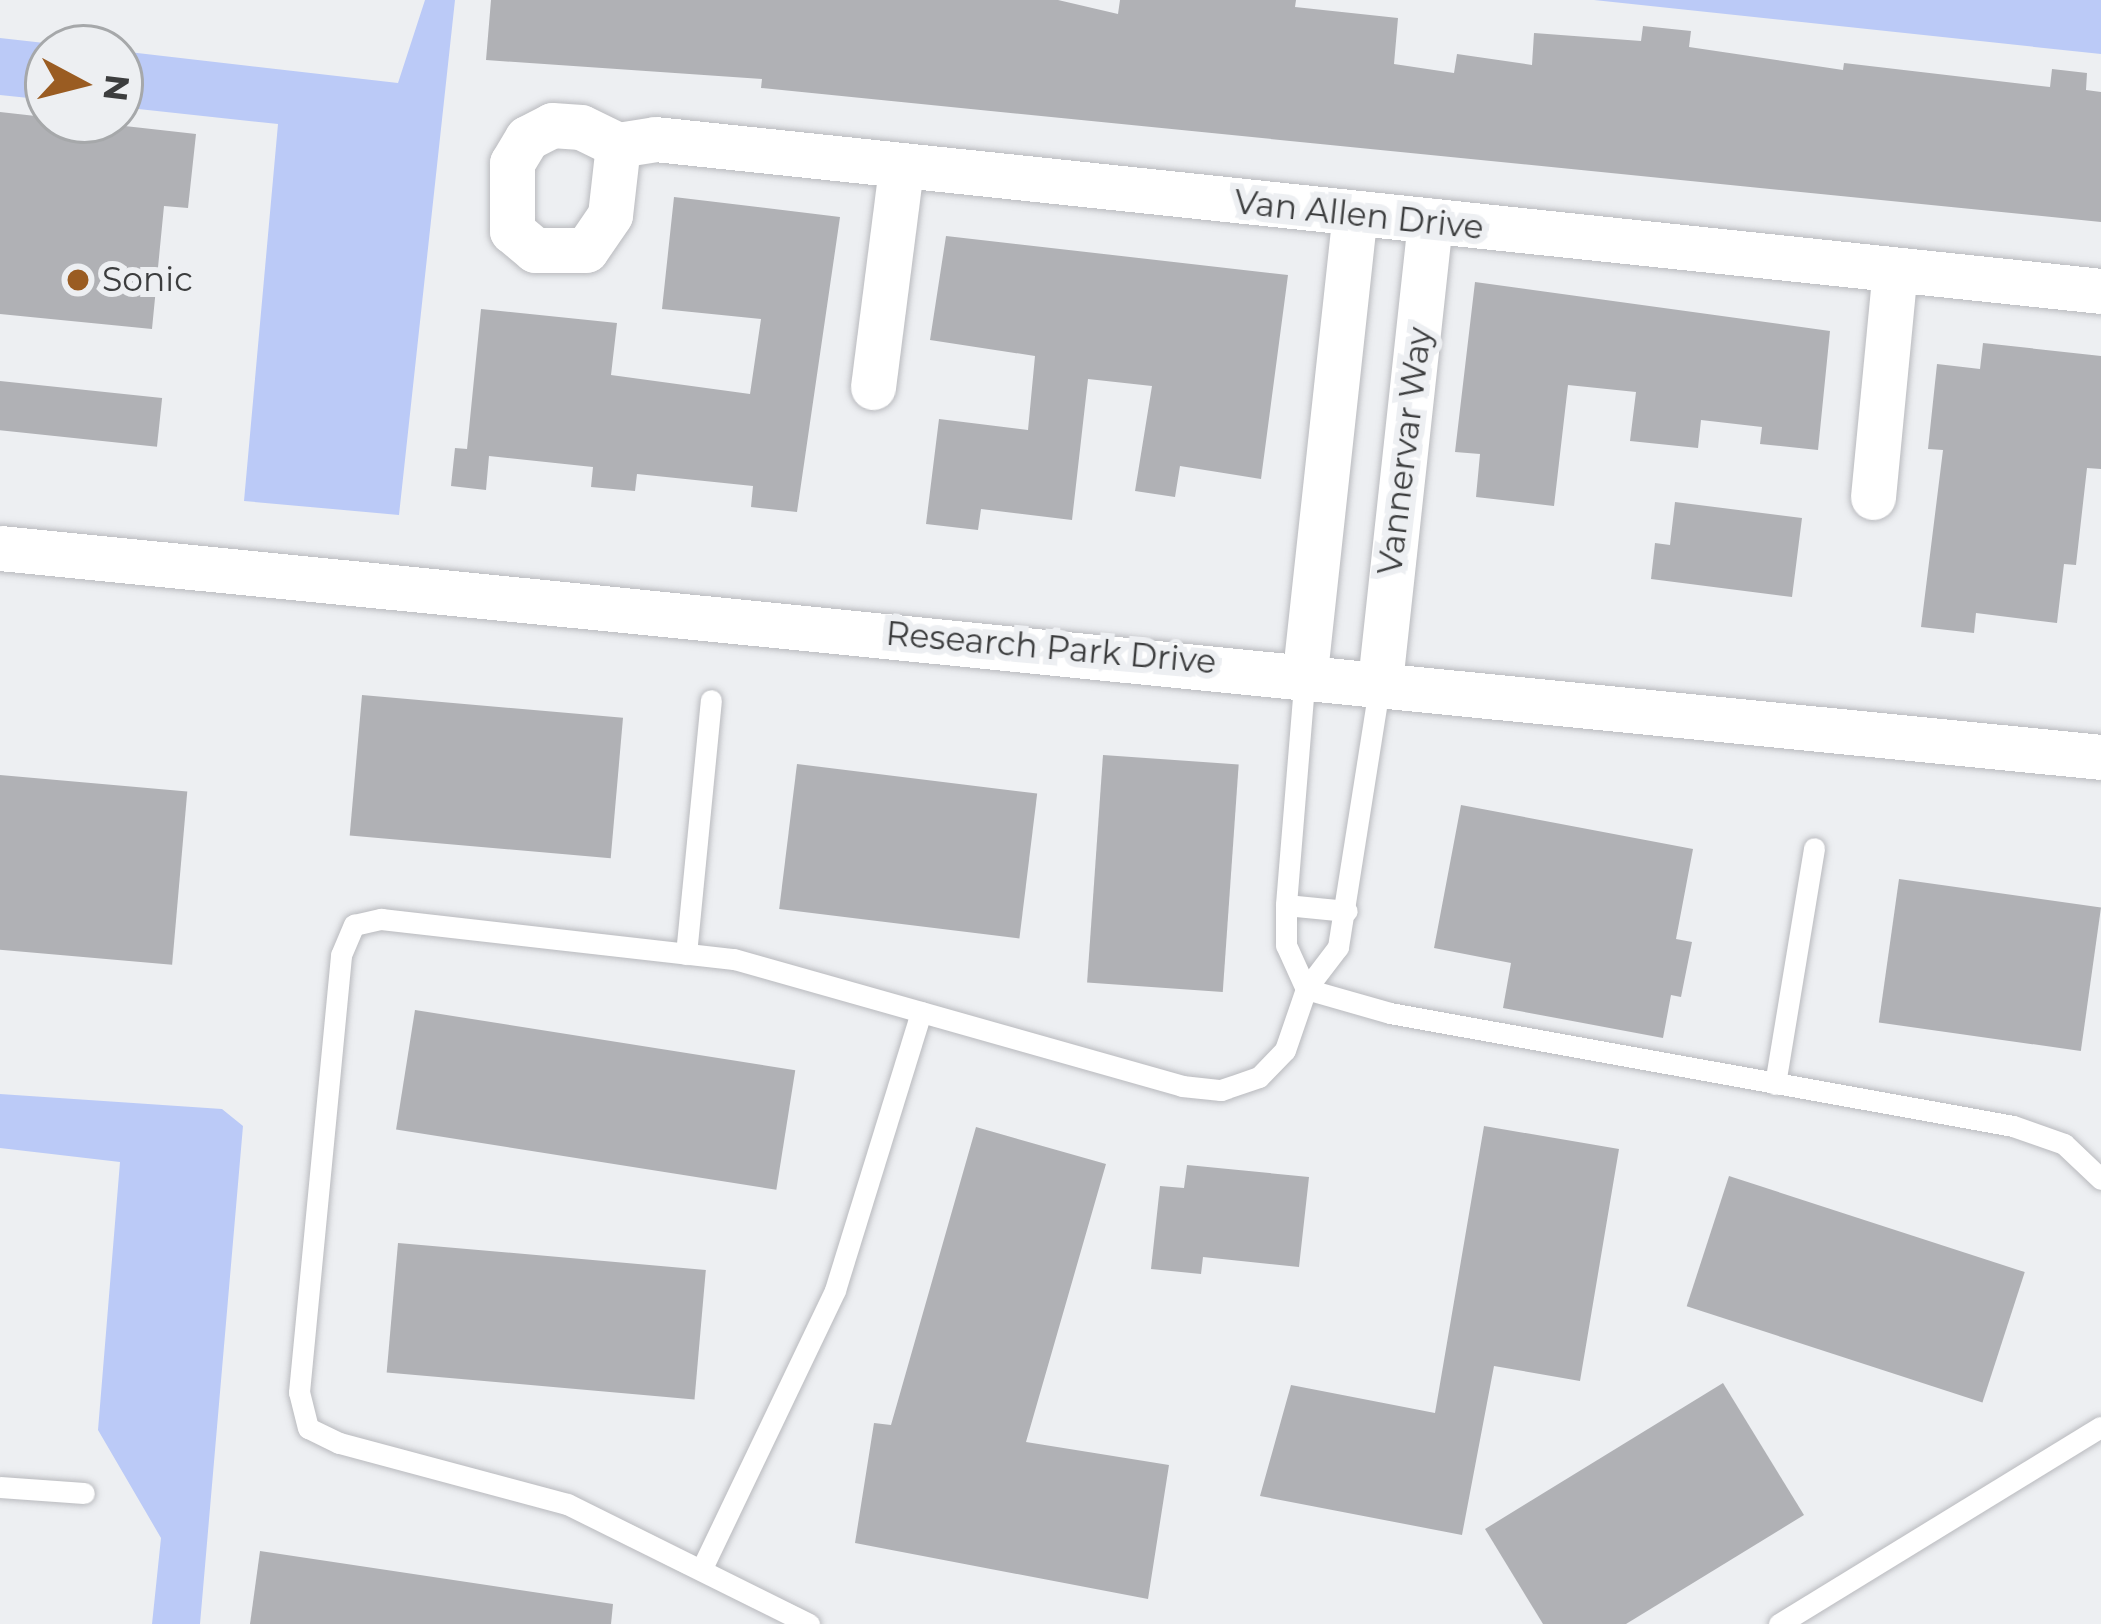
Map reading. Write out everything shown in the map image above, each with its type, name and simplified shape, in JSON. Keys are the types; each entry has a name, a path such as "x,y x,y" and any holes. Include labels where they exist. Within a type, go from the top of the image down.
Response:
{"street":[{"name":"Van Allen Drive","path":"618,145 655,139 2101,291"},
{"path":"873,387 901,167"},
{"path":"1305,672 1355,215"},
{"name":"Vannervar Way","path":"1380,682 1430,221"},
{"path":"1873,497 1895,270"},
{"name":"Research Park Drive","path":"0,548 1305,672 2101,757"}],"lane":[{"path":"1305,672 1286,945 1306,989 1390,1013 2013,1126 2064,1144 2101,1179"},
{"path":"809,1624 703,1566 567,1504 339,1443 308,1428 299,1392 341,955 354,925 381,919 734,959 1220,1090 1259,1077 1285,1050 1306,989 1337,947 1347,911 1380,682"},
{"path":"686,954 711,700"},
{"path":"1775,1084 1814,848"},
{"path":"1286,904 1347,911"},
{"path":"703,1566 835,1290 921,1012"},
{"path":"1779,1624 2101,1427"},
{"path":"0,1487 84,1493"}],"shaded area":[{"path":"425,0 455,0 399,515 244,501 278,124 144,110 144,54 398,83"},
{"path":"1594,0 2101,0 2101,54"},
{"path":"0,38 24,41 24,98 0,95"},
{"path":"0,1094 222,1109 243,1126 200,1624 152,1624 161,1538 98,1430 120,1162 0,1148"}],"building":[{"path":"491,0 1058,0 1118,14 1120,0 1296,0 1295,7 1398,18 1394,64 1454,73 1457,54 1532,65 1534,33 1641,41 1643,26 1691,31 1689,47 1843,70 1844,63 2050,87 2052,69 2087,73 2086,90 2101,92 2101,222 761,88 762,79 486,60"},
{"path":"0,112 24,115 24,144 144,144 144,128 196,134 188,208 164,206 152,329 0,314"},
{"path":"674,197 840,217 797,512 751,507 753,486 637,474 635,491 591,487 593,467 489,456 486,490 451,486 455,448 467,449 481,309 617,323 611,375 750,394 761,319 662,309"},
{"path":"946,236 1288,275 1261,479 1180,466 1175,497 1135,491 1152,386 1088,379 1072,520 981,509 978,530 926,524 939,419 1028,430 1035,356 930,340"},
{"path":"1475,282 1830,331 1818,450 1760,444 1762,427 1701,420 1698,448 1630,441 1636,392 1568,385 1554,506 1476,497 1480,454 1455,452"},
{"path":"1983,343 2101,356 2101,469 2087,468 2076,565 2064,564 2057,623 1976,613 1974,633 1921,627 1943,450 1928,449 1937,364 1980,369"},
{"path":"0,381 162,398 157,447 0,430"},
{"path":"1675,502 1802,518 1792,597 1651,579 1655,543 1670,545"},
{"path":"362,695 623,718 611,858 350,835"},
{"path":"1103,755 1239,764 1223,992 1087,982"},
{"path":"797,764 1037,793 1019,938 779,909"},
{"path":"0,775 187,791 172,965 0,950"},
{"path":"1461,805 1693,849 1676,939 1692,942 1681,997 1671,995 1663,1038 1503,1008 1511,963 1434,948"},
{"path":"1899,879 2101,907 2081,1051 1879,1023"},
{"path":"415,1010 795,1070 776,1190 396,1130"},
{"path":"1484,1126 1619,1149 1580,1381 1494,1366 1462,1535 1260,1496 1291,1385 1435,1413"},
{"path":"976,1127 1106,1164 1026,1442 1169,1465 1148,1599 855,1543 874,1423 891,1425"},
{"path":"1187,1165 1309,1177 1299,1267 1203,1257 1201,1274 1151,1269 1160,1186 1184,1188"},
{"path":"1729,1176 2025,1272 1982,1402 1687,1306"},
{"path":"398,1243 706,1270 694,1399 387,1373"},
{"path":"1723,1383 1804,1515 1626,1624 1543,1624 1485,1529"},
{"path":"260,1551 613,1604 611,1624 250,1624"}],"place":[{"name":"Sonic","path":"78,280"}]}
